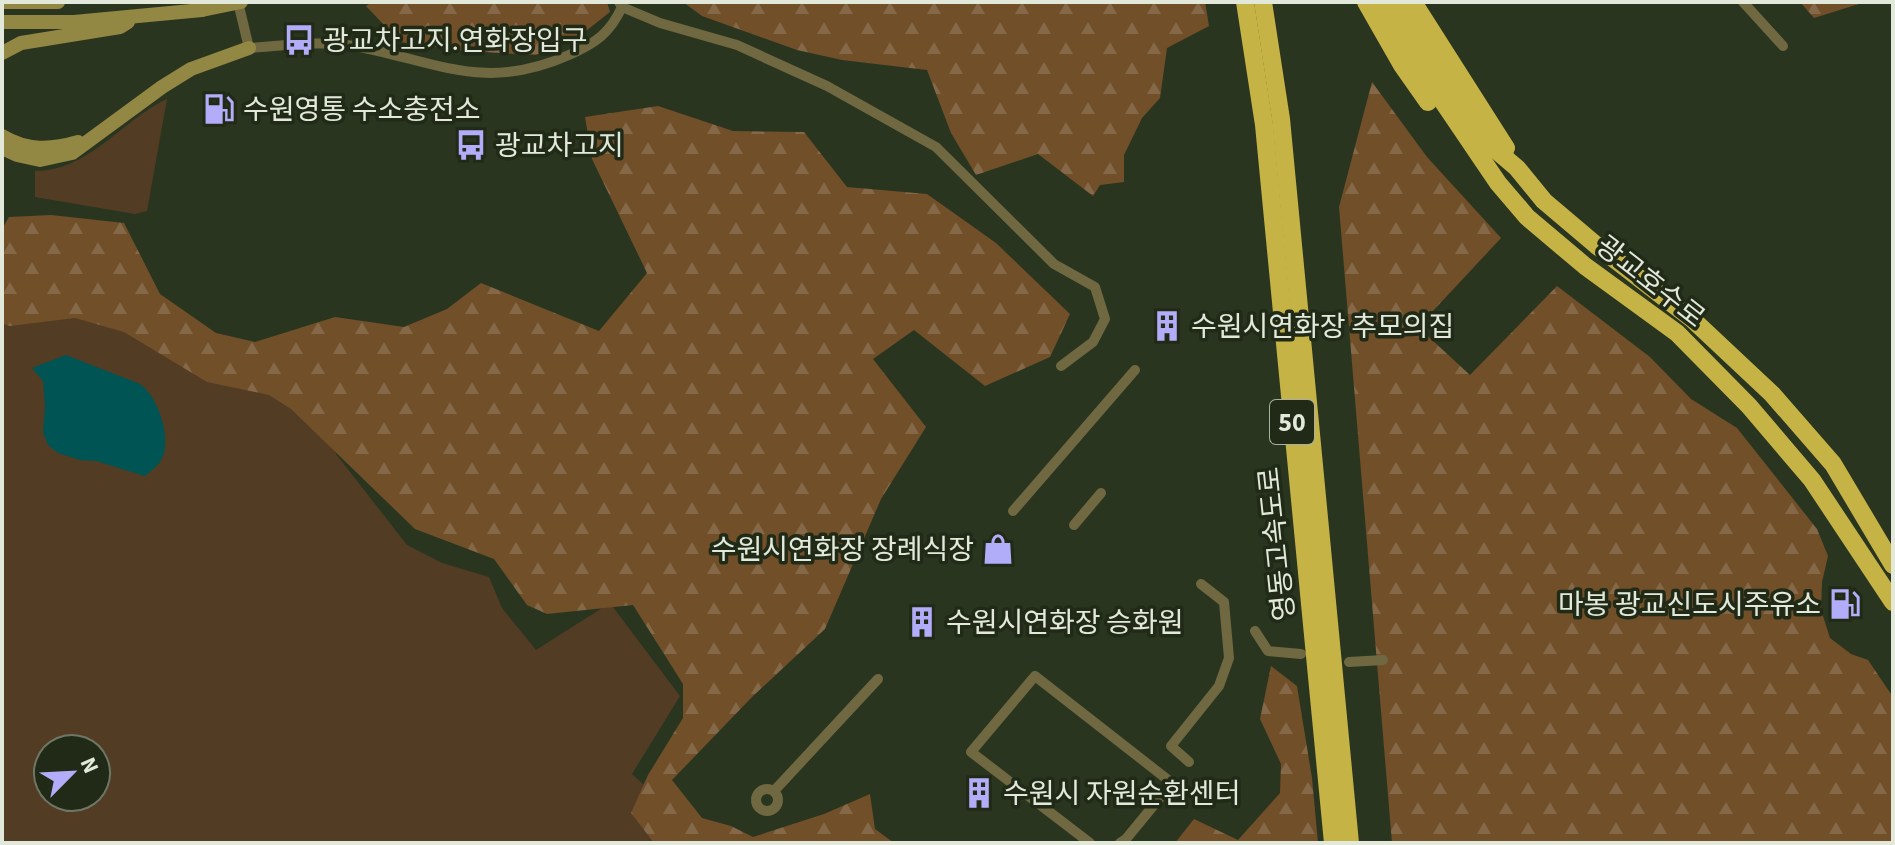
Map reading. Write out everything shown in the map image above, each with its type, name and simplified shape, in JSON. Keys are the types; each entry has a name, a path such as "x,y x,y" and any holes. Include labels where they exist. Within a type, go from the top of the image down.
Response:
{"highway":[{"name":"영동고속도로","path":"1245,2 1264,125 1333,843"},
{"name":"영동고속도로","path":"1263,2 1281,119 1350,843"},
{"path":"1366,2 1402,65 1449,132 1474,164 1498,183"},
{"name":"광교호수로","path":"1381,2 1412,56 1463,120 1517,168 1544,201 1691,318 1772,394 1833,464 1893,565"},
{"name":"광교호수로","path":"1397,2 1498,183 1527,217 1677,333 1749,406 1812,480 1893,602"},
{"path":"1413,2 1517,168"}],"main road":[{"path":"2,2 58,2"},
{"path":"2,22 74,22 202,10 239,2"},
{"path":"2,53 21,43 120,27 137,16"},
{"path":"2,148 40,160 72,153 191,69 249,48"},
{"path":"2,136 15,144 44,149 90,139"}],"street":[{"path":"239,2 249,48 352,45 467,73 506,73 543,67 587,47 613,27 621,4 660,23 737,45 827,86 936,147 1054,264 1095,287 1105,319 1093,342 1061,366"},
{"path":"1743,2 1783,46"},
{"path":"1013,511 1135,370"},
{"path":"1074,525 1101,493"},
{"path":"1189,762 1171,746 1219,686 1229,658 1224,602 1201,584"},
{"path":"1255,631 1268,651 1301,654"},
{"path":"1349,662 1383,660"},
{"path":"1090,843 971,752 1035,676 1172,783 1120,843"},
{"path":"774,791 878,679"}],"shaded area":[{"path":"167,99 147,211 135,214 35,197 35,171 54,169 89,154"},
{"path":"2,262 314,410 336,454 407,545 442,563 489,577 502,608 536,650 610,603 680,696 632,774 708,843 2,843"}],"green space":[{"path":"372,2 607,2 610,12 577,38 536,55 466,51 400,42 366,6"},
{"path":"683,2 1205,2 1209,26 1167,48 1160,98 1142,118 1124,155 1124,182 1100,185 1093,196 1038,154 976,175 951,133 927,70 842,60 797,50 702,16"},
{"path":"1800,2 1865,2 1814,18"},
{"path":"1372,82 1427,157 1501,238 1418,327 1470,375 1557,286 1650,357 1691,399 1737,428 1817,529 1828,556 1822,582 1821,610 1830,638 1851,654 1868,660 1893,697 1893,843 1392,843 1339,207"},
{"path":"658,106 733,131 804,132 847,187 927,194 996,243 1070,314 1050,357 985,386 914,330 873,359 926,427 881,499 825,629 753,696 672,780 702,818 731,826 753,837 824,814 870,794 875,829 894,843 654,843 631,813 648,775 683,718 683,684 633,605 547,614 527,605 494,559 415,529 291,409 269,395 207,382 124,332 75,318 10,326 2,324 2,229 9,217 51,215 124,223 160,294 216,333 255,342 335,317 404,327 447,309 481,283 599,331 647,273 592,159 585,117"},
{"path":"1271,666 1297,686 1312,778 1318,843 1175,843 1194,819 1238,840 1280,793 1281,764 1260,719"}],"water":[{"path":"66,355 140,384 153,398 165,432 164,453 160,462 145,476 58,453 48,445 43,432 43,381 32,368"}],"place":[{"name":"광교차고지.연화장입구","path":"299,40"},
{"name":"수원영통 수소충전소","path":"219,109"},
{"name":"광교차고지","path":"471,145"},
{"name":"수원시연화장 추모의집","path":"1167,326"},
{"name":"수원시연화장 장례식장","path":"998,549"},
{"name":"마봉 광교신도시주유소","path":"1845,604"},
{"name":"수원시연화장 승화원","path":"922,622"},
{"name":"수원시 자원순환센터","path":"979,793"}]}
